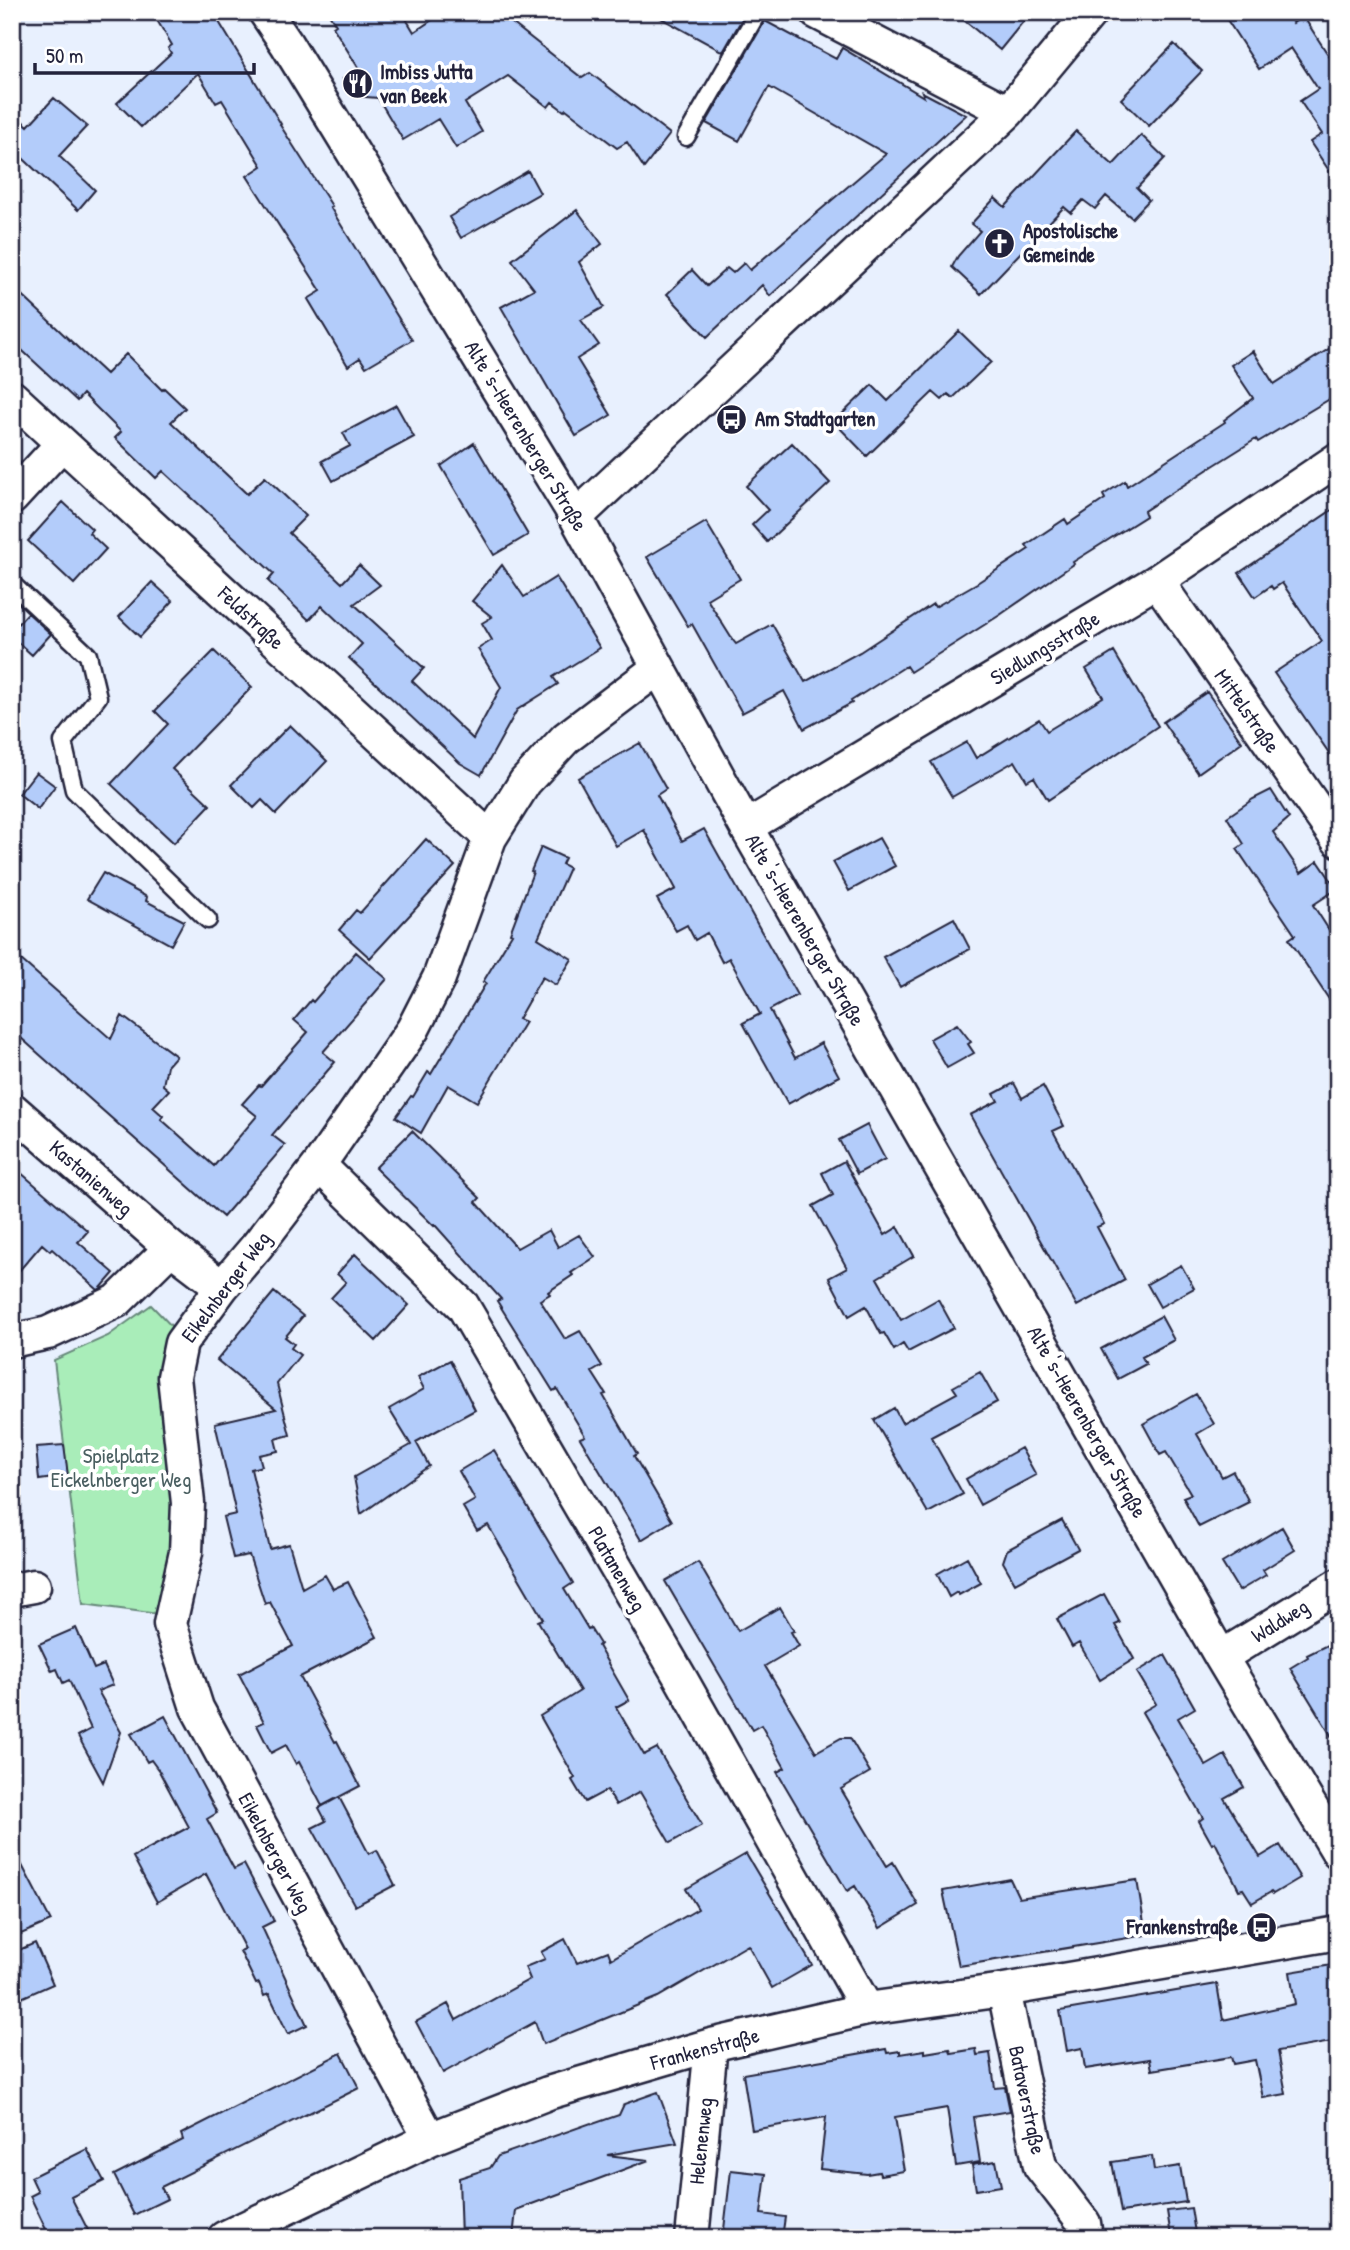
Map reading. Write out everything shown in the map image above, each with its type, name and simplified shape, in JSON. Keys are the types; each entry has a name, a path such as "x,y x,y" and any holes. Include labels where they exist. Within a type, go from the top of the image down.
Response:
{"street":[{"name":"Alte 's-Heerenberger Straße","path":"265,12 576,517 746,827 1221,1657 1338,1852"},
{"path":"816,12 1008,112"},
{"path":"576,517 1008,112 1091,12"},
{"name":"Feldstraße","path":"12,397 490,838"},
{"path":"12,498 62,443"},
{"name":"Siedlungsstraße","path":"746,827 1157,581 1338,459"},
{"name":"Mittelstraße","path":"1157,581 1338,840"},
{"name":"Eikelnberger Weg","path":"430,2139 197,1708 170,1624 186,1552 188,1503 174,1377 181,1343 319,1166 418,1019 439,978 490,838 525,782 566,738 657,669"},
{"name":"Kastanienweg","path":"12,1109 171,1248 222,1287"},
{"name":"Platanenweg","path":"319,1166 463,1306 680,1677 867,2009"},
{"path":"12,1341 47,1333 117,1301 171,1248"},
{"name":"Waldweg","path":"1221,1657 1338,1584"},
{"name":"Frankenstraße","path":"224,2238 430,2139 548,2093 711,2045 867,2009 1004,1990 1338,1933"},
{"name":"Bataverstraße","path":"1004,1990 1040,2166 1084,2223 1086,2238"},
{"name":"Helenenweg","path":"692,2238 711,2045"}],"lane":[{"path":"686,137 758,12"},
{"path":"12,584 88,655 98,697 63,742 74,790 208,920"}],"green space":[{"name":"Spielplatz Eickelnberger Weg","path":"151,1305 181,1336 159,1381 175,1462 176,1532 158,1614 83,1604 54,1360 108,1336"}],"building":[{"path":"152,12 213,12 412,340 366,367 360,358 348,366 308,299 321,291 247,176 262,166 222,100 216,103 198,73 141,127 117,103 171,53 168,48 172,45"},
{"path":"328,12 402,12 414,32 444,12 498,12 582,78 590,73 670,134 644,168 627,142 617,148 566,109 564,111 552,102 548,107 508,76 465,103 482,132 456,148 438,119 403,140 378,98 354,96 343,79 359,69 333,27 336,25"},
{"path":"650,12 746,12 723,52"},
{"path":"954,12 1031,12 1000,50"},
{"path":"1222,12 1285,12 1293,23 1303,16 1338,70 1338,184 1310,142 1322,134 1300,101 1318,89 1291,48 1259,69"},
{"path":"765,21 836,59 842,48 924,97 922,92 966,115 770,296 762,285 707,337 667,294 692,270 707,286 727,268 733,273 744,263 750,270 886,154 769,87 739,141 706,123"},
{"path":"1174,44 1202,71 1149,126 1121,99"},
{"path":"54,98 87,126 59,156 95,190 78,210 12,148 12,112 28,126"},
{"path":"1076,131 1113,165 1141,135 1165,158 1137,188 1149,200 1132,218 1106,196 1095,209 1083,200 1071,213 1064,207 981,294 952,267 980,231 971,224 995,198 1005,207"},
{"path":"528,171 540,193 461,238 449,217"},
{"path":"577,210 602,244 579,262 604,307 581,320 599,345 577,359 611,415 576,436 501,307 534,289 512,260"},
{"path":"12,286 106,374 126,354 162,390 164,388 185,408 171,422 247,494 265,477 306,516 289,533 342,583 359,565 380,585 354,604 424,668 412,681 473,739 501,687 478,649 492,640 482,623 492,617 472,601 502,565 524,597 556,577 600,648 553,677 558,684 517,710 481,775 460,763 349,658 362,644 322,606 309,620 268,581 274,574 163,471 156,478 115,438 121,432 83,394 77,401 12,341"},
{"path":"959,331 991,362 953,398 948,394 942,400 933,392 867,456 834,422 872,385 888,401"},
{"path":"1338,343 1338,394 1213,466 1144,511 1146,516 910,672 906,666 851,701 852,703 804,729 784,691 742,713 692,624 688,626 647,557 706,522 740,579 707,599 736,644 772,624 805,682 860,652 933,604 935,607 977,583 1029,549 1026,545 1065,519 1068,524 1105,499 1103,495 1125,481 1127,486 1225,422 1224,420 1253,398 1231,365 1253,351 1274,384"},
{"path":"396,405 414,437 333,481 322,461 350,446 343,433"},
{"path":"474,443 528,535 494,555 441,466"},
{"path":"792,443 830,483 767,542 752,525 768,510 746,486"},
{"path":"63,502 92,529 89,533 106,549 74,584 28,541"},
{"path":"1338,506 1338,766 1274,673 1322,641 1282,583 1273,589 1271,586 1255,597 1239,573"},
{"path":"152,582 173,601 140,637 119,617"},
{"path":"28,613 51,634 32,655 12,637 12,630"},
{"path":"214,651 252,687 172,769 210,805 174,843 111,784 168,724 155,711"},
{"path":"1114,652 1158,726 1048,800 1034,777 1027,781 1015,761 952,797 931,762 967,742 976,758 1039,719 1047,731 1103,697 1086,669"},
{"path":"1207,692 1242,742 1198,773 1163,722"},
{"path":"290,725 327,761 276,814 262,800 254,808 231,785"},
{"path":"640,743 666,789 657,795 682,841 704,829 797,995 770,1010 795,1058 821,1043 839,1076 788,1104 743,1023 760,1014 729,958 722,962 707,933 695,940 687,925 676,931 657,899 676,889 644,830 616,846 578,778"},
{"path":"36,772 55,786 38,809 19,794"},
{"path":"1271,790 1289,818 1273,832 1301,873 1318,861 1337,889 1313,905 1338,944 1338,1013 1289,939 1295,935 1237,849 1244,844 1227,817"},
{"path":"879,838 895,866 849,891 833,862"},
{"path":"426,839 455,866 370,958 339,930 356,910 360,913"},
{"path":"541,847 565,858 562,864 569,868 538,938 572,959 556,985 542,977 518,1019 525,1022 477,1102 448,1085 421,1133 396,1117 411,1096 413,1097 428,1072 431,1074 486,983 483,982 512,934 510,933"},
{"path":"103,873 147,897 146,901 184,921 171,945 87,899"},
{"path":"954,918 970,949 900,987 883,957"},
{"path":"12,952 111,1039 122,1016 176,1056 167,1066 163,1085 169,1090 153,1107 163,1116 161,1119 214,1166 257,1116 242,1104 308,1032 294,1020 311,1000 313,1002 356,952 387,979 323,1052 335,1062 272,1135 285,1145 223,1217 12,1030"},
{"path":"957,1024 971,1042 968,1044 974,1053 947,1068 930,1039"},
{"path":"1014,1083 1022,1098 1043,1086 1064,1126 1053,1131 1104,1224 1097,1227 1125,1280 1077,1306 970,1115 998,1101 994,1094"},
{"path":"867,1125 885,1159 857,1174 839,1140"},
{"path":"412,1131 480,1198 476,1202 517,1248 549,1230 558,1247 579,1235 595,1257 571,1273 573,1275 540,1300 565,1339 580,1331 602,1366 592,1372 637,1454 634,1456 672,1521 641,1540 580,1438 585,1436 557,1389 553,1391 497,1301 501,1299 435,1225 375,1168"},
{"path":"844,1161 885,1235 898,1227 914,1256 877,1278 901,1320 938,1299 954,1328 908,1352 903,1344 894,1350 884,1333 881,1334 866,1306 849,1316 829,1278 847,1268 813,1206 833,1195 822,1173"},
{"path":"12,1165 88,1231 78,1242 114,1273 101,1288 98,1290 52,1249 50,1251 42,1244 12,1279"},
{"path":"355,1254 409,1305 376,1341 331,1298 346,1282 337,1274"},
{"path":"1181,1265 1194,1288 1160,1307 1147,1284"},
{"path":"274,1292 303,1316 285,1337 294,1344 291,1348 300,1355 277,1384 290,1435 275,1439 278,1451 259,1455 262,1466 251,1469 270,1549 289,1544 302,1588 325,1575 333,1589 348,1582 377,1637 300,1677 360,1786 322,1806 299,1762 296,1764 286,1745 271,1753 257,1725 264,1722 239,1674 293,1646 270,1602 265,1604 249,1555 233,1558 223,1517 236,1514 215,1423 276,1409 217,1360"},
{"path":"1161,1316 1174,1340 1142,1357 1146,1364 1118,1379 1101,1349"},
{"path":"450,1360 475,1410 416,1442 429,1466 361,1514 354,1477 411,1445 389,1409 424,1389 418,1377"},
{"path":"980,1372 997,1402 931,1437 963,1494 928,1513 874,1420 894,1408 902,1423 957,1393 953,1387"},
{"path":"1196,1394 1214,1424 1197,1434 1222,1477 1233,1471 1249,1502 1199,1527 1183,1497 1191,1494 1166,1452 1160,1455 1143,1424"},
{"path":"64,1445 68,1476 39,1480 36,1447"},
{"path":"1021,1448 1036,1475 980,1505 966,1479"},
{"path":"494,1450 573,1583 564,1589 600,1644 598,1646 629,1700 616,1707 644,1755 657,1748 702,1825 670,1843 640,1792 616,1805 607,1790 585,1802 572,1780 575,1778 540,1716 580,1691 538,1621 543,1619 488,1525 477,1531 463,1507 475,1500 459,1471"},
{"path":"1062,1520 1078,1549 1015,1583 1003,1562 1007,1550"},
{"path":"1282,1527 1295,1550 1263,1570 1266,1575 1239,1591 1222,1563"},
{"path":"967,1557 981,1583 959,1595 957,1592 949,1597 937,1574"},
{"path":"698,1562 738,1631 780,1607 799,1646 765,1666 816,1752 841,1738 850,1738 870,1772 841,1789 887,1866 893,1862 918,1905 880,1928 855,1886 847,1891 777,1772 785,1768 761,1725 752,1730 665,1581"},
{"path":"1104,1594 1120,1623 1115,1625 1134,1659 1100,1680 1079,1643 1072,1647 1057,1619"},
{"path":"76,1628 94,1669 104,1665 113,1685 98,1691 121,1732 103,1782 78,1736 91,1729 69,1680 63,1683 57,1669 52,1671 39,1644"},
{"path":"1327,1645 1338,1663 1338,1747 1290,1668"},
{"path":"1165,1655 1195,1708 1178,1718 1206,1766 1225,1755 1244,1787 1224,1798 1260,1857 1280,1845 1300,1878 1252,1903 1243,1889 1239,1890 1215,1842 1212,1844 1199,1821 1203,1818 1142,1712 1156,1704 1137,1672"},
{"path":"165,1716 217,1813 207,1819 234,1869 244,1864 274,1921 262,1927 307,2025 288,2034 269,1994 264,1996 259,1983 256,1984 240,1951 245,1949 206,1874 157,1902 133,1857 189,1827 159,1771 151,1760 147,1762 131,1734"},
{"path":"339,1797 369,1854 377,1850 395,1885 355,1906 312,1828 326,1821 319,1808"},
{"path":"12,1846 51,1921 21,1934 12,1917"},
{"path":"746,1854 812,1965 772,1988 748,1945 658,1997 543,2044 535,2022 443,2073 416,2022 448,2004 456,2020 530,1979 525,1967 545,1959 541,1952 565,1939 577,1963 608,1951 611,1959 698,1909 686,1889"},
{"path":"1010,1879 1019,1898 1137,1880 1146,1935 959,1966 943,1891"},
{"path":"35,1943 53,1984 19,1999 12,1983 12,1953"},
{"path":"1338,1964 1338,2041 1278,2051 1286,2094 1263,2098 1255,2060 1233,2064 1231,2057 1152,2070 1150,2059 1085,2069 1082,2048 1067,2051 1060,2011 1217,1984 1223,2020 1295,2004 1290,1972"},
{"path":"886,2049 887,2053 900,2051 900,2054 950,2049 951,2053 976,2049 977,2055 990,2053 995,2088 1005,2087 1010,2111 973,2117 980,2162 956,2166 947,2108 895,2117 904,2171 880,2175 879,2172 867,2174 820,2169 826,2117 752,2130 743,2074"},
{"path":"341,2053 359,2088 161,2187 167,2199 134,2215 114,2175 183,2140 181,2134"},
{"path":"658,2092 677,2143 607,2155 649,2160 516,2210 513,2238 461,2238 459,2178 490,2168 498,2156 619,2115 624,2104"},
{"path":"87,2149 104,2181 71,2197 92,2238 50,2238 30,2196 38,2192 31,2177"},
{"path":"1152,2156 1154,2170 1180,2166 1186,2202 1121,2212 1112,2162"},
{"path":"996,2161 1001,2186 976,2190 972,2165"},
{"path":"731,2170 766,2174 761,2214 785,2217 782,2238 723,2238"},
{"path":"1191,2208 1195,2233 1171,2236 1167,2211"}],"place":[{"name":"Imbiss Jutta van Beek","path":"357,84"},
{"name":"Apostolische Gemeinde","path":"1000,243"},
{"name":"Am Stadtgarten","path":"732,419"},
{"name":"Frankenstraße","path":"1261,1927"}]}
